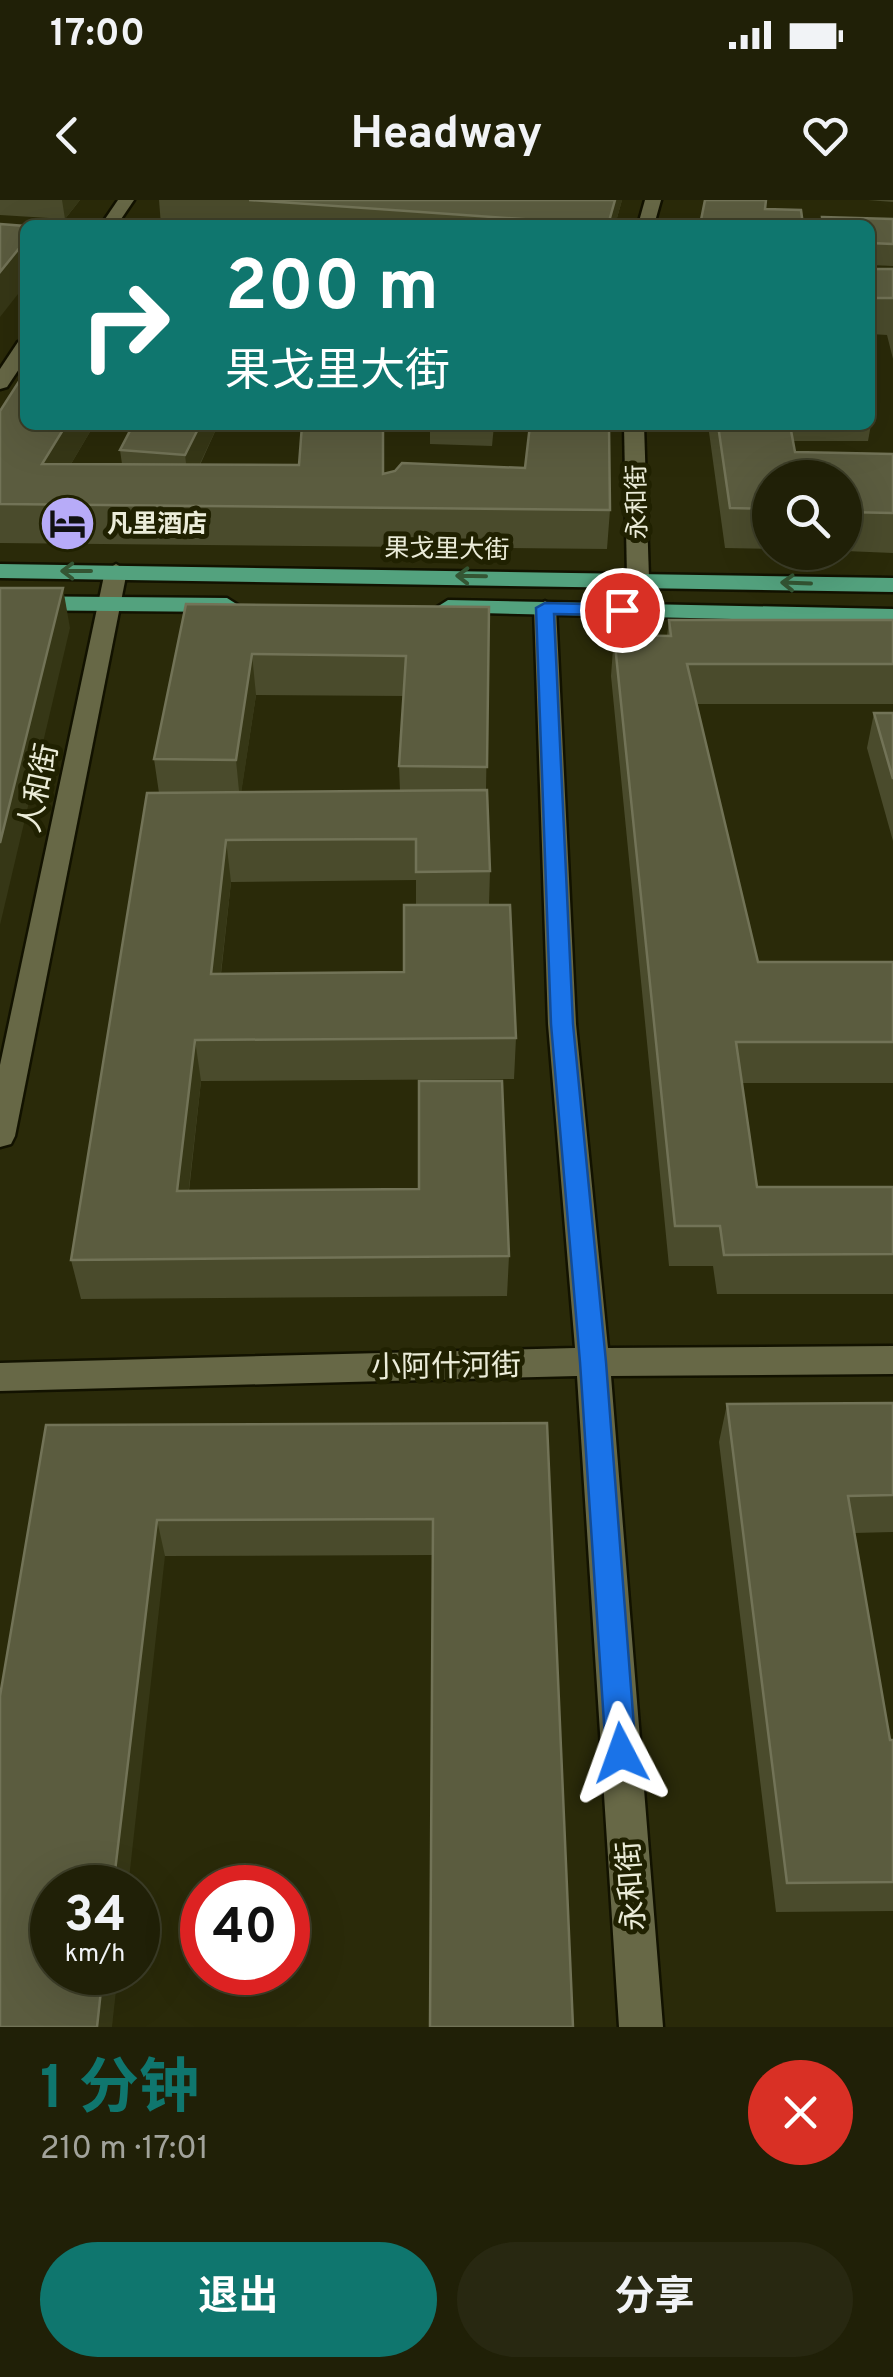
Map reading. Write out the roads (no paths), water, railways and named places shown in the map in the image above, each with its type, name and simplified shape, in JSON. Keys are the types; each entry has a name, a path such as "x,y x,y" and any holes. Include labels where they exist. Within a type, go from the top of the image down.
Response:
{"main road":[{"name":"果戈里大街","path":"0,571 638,578 893,585"},
{"path":"0,603 248,605"},
{"name":"果戈里大街","path":"426,607 893,616"}],"street":[{"path":"0,383 20,353"},
{"name":"永和街","path":"634,430 638,578"},
{"name":"人和街","path":"0,1136 116,571"},
{"name":"永和街","path":"545,608 562,1024 593,1362 641,2027"},
{"name":"小阿什河街","path":"0,1377 593,1362 893,1360"}],"place":[{"name":"凡里酒店","path":"68,523"}]}
